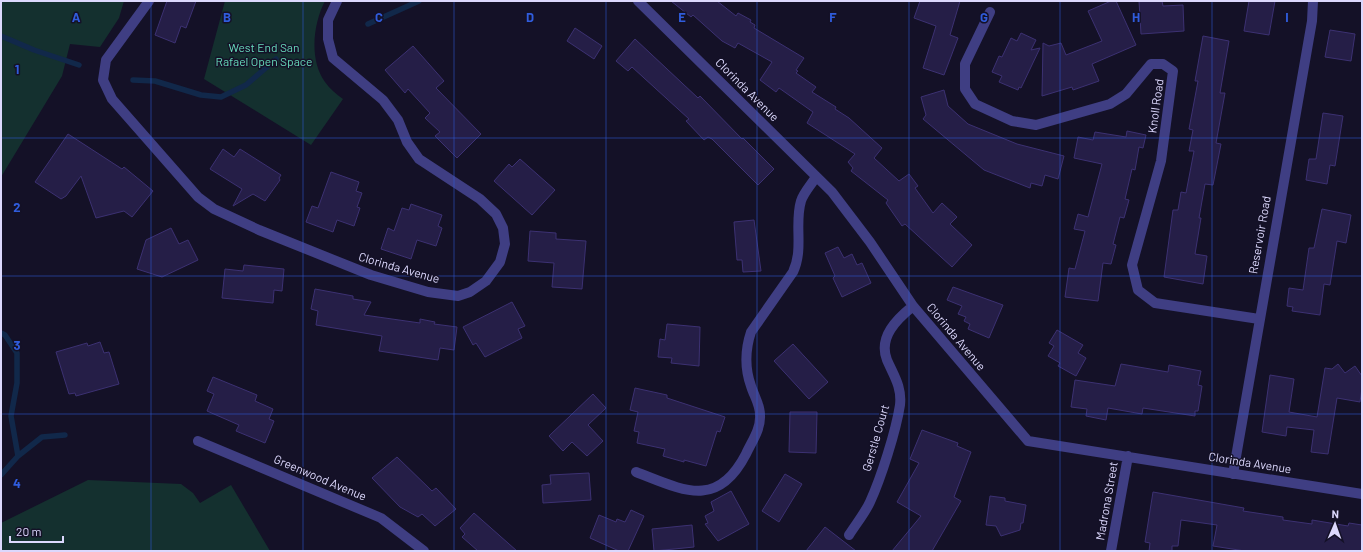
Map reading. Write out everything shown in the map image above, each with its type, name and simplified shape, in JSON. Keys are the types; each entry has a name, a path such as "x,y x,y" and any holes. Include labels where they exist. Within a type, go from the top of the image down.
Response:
{"street":[{"name":"Clorinda Avenue","path":"149,1 106,60 103,80 112,99 198,197 214,209 259,230 371,275 428,292 458,296 470,292 486,281 500,262 505,244 503,228 496,214 480,199 419,160 406,142 398,120 383,100 333,58 328,39 328,20 337,1"},
{"name":"Clorinda Avenue","path":"638,1 832,192 870,242 913,306 1028,441 1362,494"},
{"name":"Reservoir Road","path":"1233,474 1312,21 1313,1"},
{"name":"Knoll Road","path":"990,12 965,64 965,89 975,104 1012,121 1036,125 1110,104 1126,94 1152,64 1163,64 1173,71 1161,161 1132,265 1138,290 1155,304 1259,319"},
{"path":"636,472 681,490 694,492 710,490 726,482 738,468 760,426 760,414 748,374 747,344 751,332 793,272 798,261 801,202 806,191 816,177"},
{"name":"Gerstle Court","path":"849,535 870,502 900,406 899,385 886,358 888,332 898,318 913,306"},
{"name":"Greenwood Avenue","path":"198,441 381,518 424,551"},
{"name":"Madrona Street","path":"1111,551 1128,456"}],"green space":[{"path":"1,1 124,1 119,18 100,47 70,44 62,76 1,177"},
{"name":"West End San Rafael Open Space","path":"225,1 325,1 318,20 314,42 315,53 320,73 325,82 343,99 311,145 204,79"},
{"path":"88,480 181,484 193,493 200,503 231,485 270,551 1,551 1,523"}],"building":[{"path":"167,1 196,1 186,28 181,26 175,43 155,35"},
{"path":"671,1 717,1 736,16 738,13 751,20 750,22 755,25 754,28 804,58 796,70 798,71 796,73 816,87 812,92 836,107 835,109 849,118 882,148 874,158 899,181 909,174 918,186 915,188 933,213 942,203 957,217 950,224 972,245 952,267 905,224 902,226 886,203 888,200 851,171 853,168 848,162 855,154 807,123 813,112 779,88 776,92 760,80 772,62 738,43 735,48 722,41 693,15 691,17"},
{"path":"920,1 960,1 950,35 958,38 944,75 923,68 936,26 914,18"},
{"path":"1111,1 1116,1 1136,45 1092,64 1099,81 1073,90 1072,87 1042,96 1043,43 1049,46 1061,43 1066,55 1102,41 1088,11"},
{"path":"1139,1 1162,1 1163,6 1183,5 1184,31 1141,34"},
{"path":"1249,1 1275,1 1269,35 1244,31"},
{"path":"575,28 602,46 594,59 567,41"},
{"path":"1330,30 1355,34 1351,61 1325,57"},
{"path":"1021,33 1036,40 1031,50 1040,48 1021,88 1019,87 1018,90 999,82 1002,76 992,72 999,56 1002,57 1011,38 1017,41"},
{"path":"1203,36 1229,41 1220,93 1225,93 1216,143 1221,144 1213,185 1205,184 1195,254 1207,256 1203,284 1164,277 1173,210 1178,210 1181,192 1186,193 1194,151 1189,151 1193,130 1189,129 1198,81 1195,81"},
{"path":"635,39 698,98 700,96 774,169 758,185 712,139 708,137 704,140 686,121 689,119 632,67 628,71 616,61"},
{"path":"413,46 444,81 436,88 481,134 457,158 435,136 440,132 425,118 430,113 408,89 405,93 385,70"},
{"path":"944,90 948,106 968,124 1017,144 1064,156 1058,179 1045,175 1042,186 1031,183 1030,188 984,170 923,119 926,115 921,97"},
{"path":"1323,113 1343,116 1335,166 1330,165 1327,184 1306,180 1309,159 1316,159"},
{"path":"1127,131 1146,135 1143,148 1139,147 1135,170 1132,169 1125,199 1129,200 1124,218 1120,217 1113,244 1116,245 1111,264 1103,263 1098,301 1065,297 1069,268 1075,269 1085,231 1074,229 1078,214 1088,217 1102,164 1074,158 1078,137 1093,140 1095,132 1126,137"},
{"path":"68,134 122,169 124,167 153,191 132,217 124,211 96,218 81,176 66,196 61,199 35,182"},
{"path":"223,149 234,157 240,149 281,175 279,178 280,180 265,201 253,194 233,206 242,189 210,169"},
{"path":"520,159 555,190 532,215 494,181 509,164 512,167"},
{"path":"331,172 359,182 356,191 362,193 357,207 360,208 354,226 337,220 333,232 306,222 312,206 318,208"},
{"path":"411,204 442,215 438,226 442,228 436,246 417,240 411,259 381,249 388,228 394,231 402,208 409,210"},
{"path":"1322,209 1351,215 1346,243 1337,241 1330,285 1324,284 1320,315 1292,311 1293,307 1287,306 1289,288 1303,290 1309,248 1314,248"},
{"path":"754,220 761,271 743,272 742,260 737,260 734,222"},
{"path":"171,228 179,244 188,240 198,260 162,277 137,269 146,240"},
{"path":"530,231 556,233 556,239 586,241 582,289 552,287 554,263 528,261"},
{"path":"838,247 844,258 852,254 857,265 862,263 871,283 842,297 833,278 835,276 825,253"},
{"path":"244,265 284,269 282,291 274,290 273,303 222,298 225,269 243,271"},
{"path":"953,287 1003,305 989,338 968,329 970,324 964,321 966,317 958,314 962,306 947,300"},
{"path":"315,289 353,296 353,299 371,302 364,315 420,323 420,319 435,322 434,324 457,327 454,350 440,348 438,360 379,351 382,336 316,325 318,311 311,309"},
{"path":"512,302 525,326 518,329 522,338 485,357 476,343 473,345 463,327"},
{"path":"667,324 700,327 699,366 671,363 672,358 658,357 660,339 665,340"},
{"path":"1057,330 1083,345 1078,353 1086,358 1076,376 1058,366 1060,363 1048,356 1054,346 1049,343"},
{"path":"100,342 104,353 109,352 119,384 76,396 75,393 69,394 56,352 87,343 88,346"},
{"path":"793,344 828,382 809,399 774,361"},
{"path":"1121,364 1168,372 1169,365 1201,371 1198,385 1202,386 1198,411 1195,411 1195,416 1143,408 1142,414 1108,408 1106,420 1086,416 1087,409 1071,407 1075,380 1115,386"},
{"path":"1338,364 1345,373 1355,366 1362,376 1362,388 1360,402 1337,398 1328,454 1311,452 1314,430 1287,427 1286,436 1262,432 1270,375 1294,379 1289,412 1317,417 1325,368 1332,369"},
{"path":"213,377 257,395 255,401 273,409 269,419 274,421 265,443 236,431 239,425 207,411 214,394 207,391"},
{"path":"635,388 667,395 667,398 725,417 720,432 717,431 706,466 663,456 665,449 637,443 639,432 634,431 638,412 630,410"},
{"path":"593,394 606,408 588,425 603,441 587,456 572,442 563,451 549,436"},
{"path":"790,412 817,412 816,453 789,452"},
{"path":"922,430 958,443 957,446 971,452 954,497 961,501 932,551 892,551 921,516 897,502 919,463 910,459"},
{"path":"397,457 432,491 436,488 456,509 435,526 422,514 418,517 400,507 372,478"},
{"path":"589,473 591,500 543,503 542,485 551,484 550,475"},
{"path":"785,474 802,484 779,522 762,511"},
{"path":"731,491 749,524 718,541 705,524 708,523 705,516 714,511 711,502"},
{"path":"1153,492 1244,508 1243,511 1283,517 1283,520 1312,524 1312,520 1348,526 1349,523 1362,525 1362,551 1245,551 1213,546 1217,525 1181,520 1178,546 1172,546 1172,551 1149,551 1150,543 1145,542"},
{"path":"990,496 1005,498 1005,501 1026,505 1023,523 1021,523 1020,530 1001,536 996,526 986,525"},
{"path":"631,510 644,516 628,551 619,551 590,538 599,515 616,522 617,519 625,522"},
{"path":"474,513 517,551 478,551 462,537 465,534 460,528"},
{"path":"692,525 694,547 654,551 652,529"},
{"path":"825,527 856,551 806,551"}],"waterway":[{"path":"368,24 419,1"},
{"path":"1,36 34,50 79,65"},
{"path":"133,80 155,81 201,95 221,97 246,85 276,59"},
{"path":"1,333 5,335 17,353 17,383 11,416 18,456"},
{"path":"1,475 18,456 42,437 65,435"}]}
